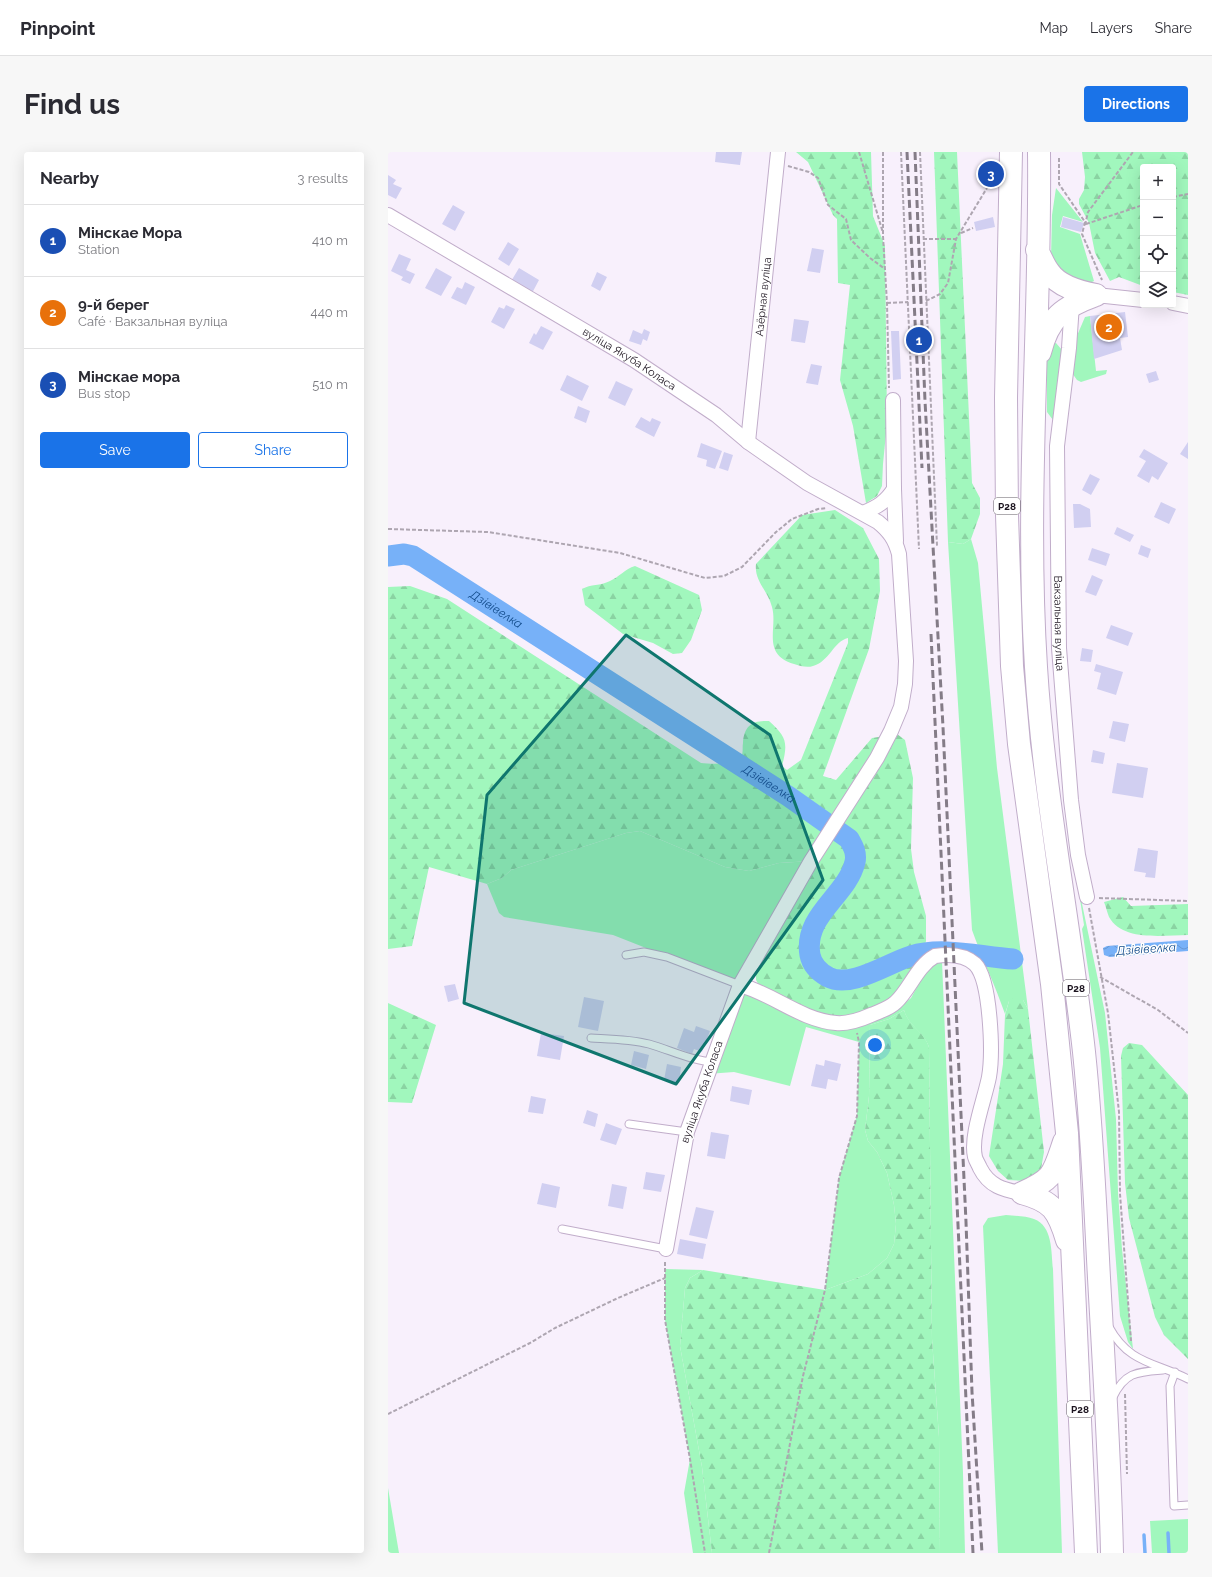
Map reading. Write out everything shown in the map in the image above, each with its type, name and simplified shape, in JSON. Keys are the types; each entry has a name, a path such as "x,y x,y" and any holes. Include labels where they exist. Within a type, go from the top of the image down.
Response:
{"highway":[{"name":"Р28","path":"1011,152 1006,414 1006,515 1012,666 1019,744 1052,984 1067,1133 1086,1553"},
{"name":"Р28","path":"1049,155 1037,249 1034,375 1033,556 1035,664 1048,802 1074,967 1091,1134 1112,1553"},
{"path":"1037,249 1049,273 1056,280 1078,291 1103,296"},
{"path":"1034,375 1045,334 1057,317 1072,304 1103,296"},
{"path":"1022,1193 1040,1186 1048,1179 1055,1168 1067,1133"},
{"path":"1022,1193 1039,1197 1049,1203 1057,1213 1061,1220 1074,1265"}],"street":[{"name":"Азёрная вуліца","path":"748,442 778,157"},
{"name":"вуліца Якуба Коласа","path":"388,215 634,360 716,415 748,442 807,483 848,506 863,512 888,530 896,541"},
{"path":"1103,296 1140,300"},
{"name":"Вакзальная вуліца","path":"1072,304 1069,348 1057,446 1059,648 1070,800 1078,855 1088,897"},
{"path":"1176,304 1188,306"},
{"name":"вуліца Якуба Коласа","path":"666,1249 687,1132 740,985 824,840 877,758 901,707 905,684 906,661 899,554 896,541 893,400"},
{"path":"863,512 880,505 888,498 894,489"},
{"path":"740,985 752,989 808,1016 837,1023 854,1020 887,1008 896,1002 922,967 935,956 960,956 974,964 980,970 986,994 991,1052 989,1076 975,1143 975,1157 986,1179 994,1186 1005,1190 1022,1193"}],"lane":[{"path":"626,955 644,952 668,957 740,985"},
{"path":"591,1038 627,1039 649,1044 697,1061 711,1062"},
{"path":"629,1124 687,1132"},
{"path":"562,1229 666,1249"},
{"path":"1101,1313 1120,1344 1132,1355 1163,1370"},
{"path":"1106,1411 1118,1387 1125,1379 1136,1372 1163,1370 1175,1372 1188,1379"},
{"path":"1175,1372 1170,1386 1174,1506 1188,1505"}],"path":[{"path":"859,152 884,236"},
{"path":"883,152 888,387 893,400"},
{"path":"901,152 919,549"},
{"path":"920,152 937,546"},
{"path":"1083,228 1086,224 1088,212 1134,152"},
{"path":"1049,155 1059,184 1085,222 1082,234 1103,296"},
{"path":"778,157 818,178 828,205 846,219 851,240 885,270"},
{"path":"926,301 940,294 948,283 956,239 990,183 991,167"},
{"path":"1176,196 1188,194"},
{"path":"1086,224 1140,206"},
{"path":"960,234 972,228"},
{"path":"923,239 956,239"},
{"path":"887,302 908,302"},
{"path":"388,529 488,532 620,553 704,578 724,576 742,567 776,532 792,519 818,509 848,506"},
{"path":"1132,1355 1120,1194 1119,1112 1108,1014 1091,930 1088,897 1188,901"},
{"path":"1100,977 1158,1010 1188,1033"},
{"path":"769,1553 803,1376 825,1290 839,1178 857,1116 859,1042 854,1020"},
{"path":"666,1249 665,1320 690,1459 704,1553"},
{"path":"388,1414 530,1343 555,1328 618,1298 665,1278"},
{"path":"1125,1379 1127,1474"}],"highlighted area":[{"path":"626,635 770,735 823,880 676,1084 464,1003 487,795"}],"green space":[{"path":"796,152 871,152 873,216 885,246 887,423 882,486 877,496 866,503 853,426 840,380 850,285 838,283 837,219 833,215 808,162"},
{"path":"934,152 957,152 972,483 980,498 980,514 971,539 963,544 948,542"},
{"path":"1082,152 1188,152 1188,295 1176,293 1176,164 1140,164 1140,285 1119,277 1110,281 1095,253 1089,223 1079,204 1079,199 1084,190 1085,177"},
{"path":"1056,188 1083,222 1063,216 1060,227 1080,234 1094,281 1086,285 1063,273 1051,258 1052,215"},
{"path":"1090,316 1096,371 1107,370 1106,374 1081,382 1077,380 1072,373 1076,338 1085,317"},
{"path":"1056,343 1062,350 1056,424 1047,412 1047,345"},
{"path":"835,510 863,528 879,559 880,591 869,649 823,776 836,780 872,738 897,734 905,740 913,778 911,849 914,872 926,916 926,941 919,966 887,1006 836,1019 810,1013 761,989 756,980 756,971 813,868 811,861 779,863 749,871 725,867 640,831 626,833 511,870 502,878 487,884 429,867 412,946 388,949 388,587 410,586 447,599 701,763 722,764 737,760 742,755 744,737 747,728 758,721 769,721 783,736 785,752 782,766 787,770 801,760 848,643 848,638 839,643 819,664 808,667 784,660 777,654 774,647 772,607 757,576 756,564 802,515"},
{"path":"971,539 978,563 997,768 1028,1009 1023,1000 1009,1001 1005,1014 972,930 948,542 963,544"},
{"path":"635,566 699,595 702,610 691,640 682,653 673,654 653,643 623,634 585,605 582,589 610,581"},
{"path":"640,831 725,867 749,871 779,863 811,861 740,985 613,935 504,917 499,913 487,884 502,878 511,870 626,833"},
{"path":"1077,880 1105,1013 1116,1119 1118,1192 1122,1249 1133,1349 1128,1342 1120,1316 1100,1048 1082,929 1084,925"},
{"path":"1123,897 1131,906 1188,904 1188,935 1156,936 1134,934 1115,925 1109,917 1104,902"},
{"path":"942,961 965,1553 940,1553 939,1437 932,1339 929,1047 927,1042 906,1016 904,1010 889,1019 870,1025 869,1096 865,1130 868,1141 877,1152 887,1173 894,1205 896,1224 894,1244 887,1258 868,1274 825,1290 839,1178 857,1115 859,1042 806,1027 790,1086 734,1072 707,1074 743,988 904,1004 911,998 929,965"},
{"path":"1015,997 1023,1000 1028,1009 1044,1152 1041,1169 1026,1181 1008,1180 998,1171 989,1156 1003,1064 1005,1015 1009,1001"},
{"path":"388,1003 436,1025 412,1103 388,1102"},
{"path":"904,1010 909,1021 924,1037 929,1047 932,1339 939,1437 940,1553 712,1553 702,1467 680,1346 685,1288 690,1278 703,1270 825,1290 868,1274 887,1258 894,1244 896,1224 894,1205 887,1173 877,1152 868,1141 865,1130 869,1096 870,1025 889,1019"},
{"path":"1129,1043 1142,1045 1188,1095 1188,1359 1164,1335 1155,1317 1129,1218 1125,1183 1121,1056 1123,1048"},
{"path":"1006,1215 1028,1217 1040,1222 1045,1227 1050,1240 1053,1269 1062,1553 998,1553 983,1226 988,1218"},
{"path":"665,1269 703,1270 690,1278 685,1288 680,1346 702,1467 712,1553 693,1553 684,1493 690,1459 665,1320"},
{"path":"388,1488 399,1553 388,1553"},
{"path":"1188,1519 1188,1553 1152,1553 1150,1521"}],"water":[{"path":"1188,940 1188,951 1110,957 1104,955 1103,948 1107,946"}],"building":[{"path":"716,152 742,152 740,165 715,162"},
{"path":"388,175 396,180 393,184 402,188 396,199 388,195"},
{"path":"453,205 465,212 455,231 442,224"},
{"path":"993,217 995,227 976,231 974,222"},
{"path":"1063,217 1084,223 1081,232 1061,227"},
{"path":"508,242 519,249 509,266 498,259"},
{"path":"812,248 824,250 820,273 807,271"},
{"path":"399,254 411,259 406,270 415,274 410,284 401,280 403,277 391,271"},
{"path":"436,268 452,277 441,296 425,288"},
{"path":"519,268 539,280 531,295 510,283"},
{"path":"597,272 607,277 600,291 591,286"},
{"path":"465,282 475,287 466,305 451,298 457,287 462,289"},
{"path":"506,305 515,309 504,329 491,322 499,307 504,309"},
{"path":"1125,312 1128,337 1120,338 1122,350 1094,359 1090,316"},
{"path":"794,319 809,321 805,343 791,341"},
{"path":"541,326 553,332 543,350 529,343 534,333 536,335"},
{"path":"644,329 650,332 647,341 643,339 641,345 629,341 633,330 642,334"},
{"path":"891,331 899,331 901,379 893,380"},
{"path":"811,364 822,366 818,385 806,383"},
{"path":"1156,371 1159,380 1149,383 1146,374"},
{"path":"567,375 589,386 582,401 560,390"},
{"path":"616,381 633,389 625,406 608,398"},
{"path":"578,406 590,411 586,423 574,418"},
{"path":"641,417 650,422 652,418 661,422 654,437 635,427"},
{"path":"1188,442 1188,459 1180,454"},
{"path":"701,443 722,451 715,469 706,466 707,460 697,457"},
{"path":"1144,449 1168,463 1158,480 1152,476 1149,483 1137,476 1146,461 1139,457"},
{"path":"724,452 733,455 728,471 719,468"},
{"path":"1090,474 1100,479 1091,495 1082,490"},
{"path":"1161,502 1176,509 1169,524 1154,517"},
{"path":"1073,504 1080,504 1090,509 1091,527 1074,528"},
{"path":"1117,527 1134,535 1130,542 1114,534"},
{"path":"1141,545 1151,549 1148,558 1138,554"},
{"path":"1092,548 1110,554 1106,566 1088,560"},
{"path":"1092,575 1103,580 1096,596 1085,592"},
{"path":"1111,625 1133,633 1128,646 1106,638"},
{"path":"1082,648 1093,650 1091,662 1080,661"},
{"path":"1096,664 1123,672 1116,695 1097,689 1101,673 1094,671"},
{"path":"1113,721 1129,724 1125,742 1109,738"},
{"path":"1093,750 1105,753 1103,764 1091,762"},
{"path":"1117,763 1148,768 1143,798 1112,793"},
{"path":"1138,848 1158,851 1155,878 1145,877 1146,873 1134,871"},
{"path":"455,984 459,999 448,1002 444,986"},
{"path":"584,997 604,1001 598,1031 578,1027"},
{"path":"696,1026 710,1031 702,1052 694,1049 692,1054 677,1048 684,1028 694,1032"},
{"path":"541,1033 564,1036 560,1060 537,1056"},
{"path":"634,1051 649,1055 646,1069 631,1065"},
{"path":"825,1060 841,1064 837,1081 828,1079 826,1089 811,1086 816,1064 824,1066"},
{"path":"667,1064 681,1067 679,1083 664,1080"},
{"path":"732,1086 752,1090 749,1105 730,1101"},
{"path":"531,1096 546,1099 543,1114 528,1112"},
{"path":"587,1110 598,1114 595,1127 583,1123"},
{"path":"606,1123 622,1129 616,1145 600,1140"},
{"path":"711,1132 729,1135 725,1159 707,1156"},
{"path":"646,1172 665,1175 661,1192 643,1189"},
{"path":"542,1183 560,1187 556,1208 537,1204"},
{"path":"612,1184 627,1187 623,1209 608,1206"},
{"path":"696,1207 714,1211 707,1239 689,1235"},
{"path":"680,1239 706,1244 703,1259 677,1254"}],"waterway":[{"name":"Дзівівелка","path":"388,556 404,554 413,556 788,796 849,839 855,853 855,862 844,885 819,917 813,928 810,941 810,955 812,962 816,968 828,977 837,980 847,980 870,974 902,959 923,953 949,952 1013,959"},
{"path":"1168,1533 1169,1553"},
{"path":"1144,1535 1145,1553"}],"railway":[{"path":"907,152 922,468"},
{"path":"915,152 925,401 943,727 966,1222 972,1392 982,1553"},
{"path":"931,634 973,1553"}],"place":[{"name":"Мінскае мора","path":"991,174"},
{"name":"9-й берег","path":"1109,327"},
{"name":"Мінскае Мора","path":"919,340"}]}
